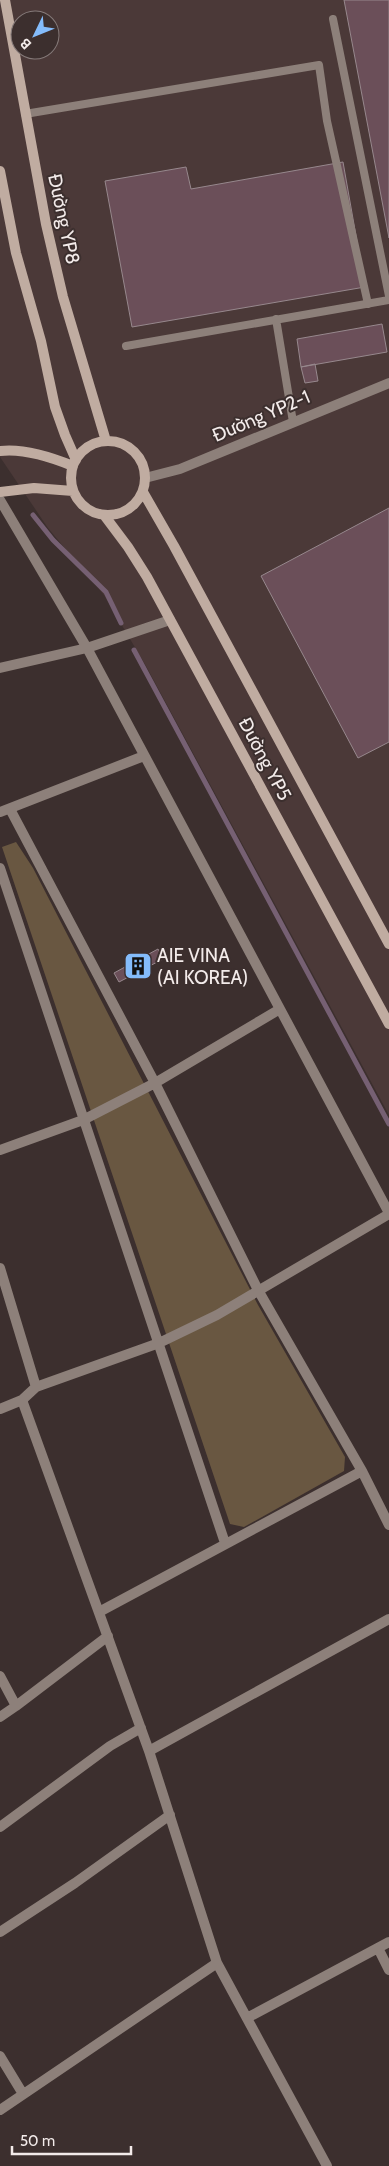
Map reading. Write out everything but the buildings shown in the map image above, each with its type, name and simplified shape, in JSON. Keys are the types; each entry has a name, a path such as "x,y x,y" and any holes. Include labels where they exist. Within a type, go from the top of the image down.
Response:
{"main road":[{"name":"Đường YP8","path":"5,0 46,224 63,297 106,441"},
{"path":"0,171 13,237 41,341 55,406 75,463"},
{"path":"106,441 122,444 133,451 143,466 145,478 142,492 134,505 124,512 104,515 84,506 74,490 71,475 75,463 91,446 106,441"},
{"path":"0,451 13,450 75,463"},
{"path":"0,492 34,488 74,490"},
{"name":"Đường YP5","path":"142,492 174,546 389,944"},
{"name":"Đường YP5","path":"104,515 133,553 389,1024"}],"street":[{"name":"Đường YP2-1","path":"145,478 180,469 389,383"},
{"path":"0,500 87,648 389,1214 217,1315 159,1343 36,1387 22,1400 0,1409"},
{"path":"0,668 87,648 170,620"},
{"path":"144,756 5,810 155,1083 258,1290 362,1471 389,1526"},
{"path":"0,868 225,1543"},
{"path":"0,1150 83,1120 155,1083 280,1008"},
{"path":"0,1268 36,1387"},
{"path":"22,1400 149,1751 217,1963 328,2166"},
{"path":"99,1612 362,1471"},
{"path":"149,1751 389,1619"},
{"path":"0,1717 108,1636"},
{"path":"0,1676 16,1706"},
{"path":"0,1827 110,1746 141,1728"},
{"path":"0,1932 75,1883 170,1815"},
{"path":"247,2018 389,1942"},
{"path":"378,1948 389,1970"},
{"path":"0,2110 217,1963"},
{"path":"0,2056 23,2094"}],"lane":[{"path":"333,19 389,296"},
{"path":"25,114 319,65 327,122 368,304"},
{"path":"126,346 389,300"},
{"path":"276,319 293,422"}],"shaded area":[{"path":"0,0 389,0 389,1115 146,666 104,595 48,528 0,457"},
{"path":"16,842 33,868 258,1305 345,1457 344,1471 244,1527 230,1524 2,847"}],"waterway":[{"path":"33,515 53,540 106,592 121,623"},
{"path":"134,650 389,1124"}],"place":[{"name":"AIE VINA (AI KOREA)","path":"138,966"}]}
